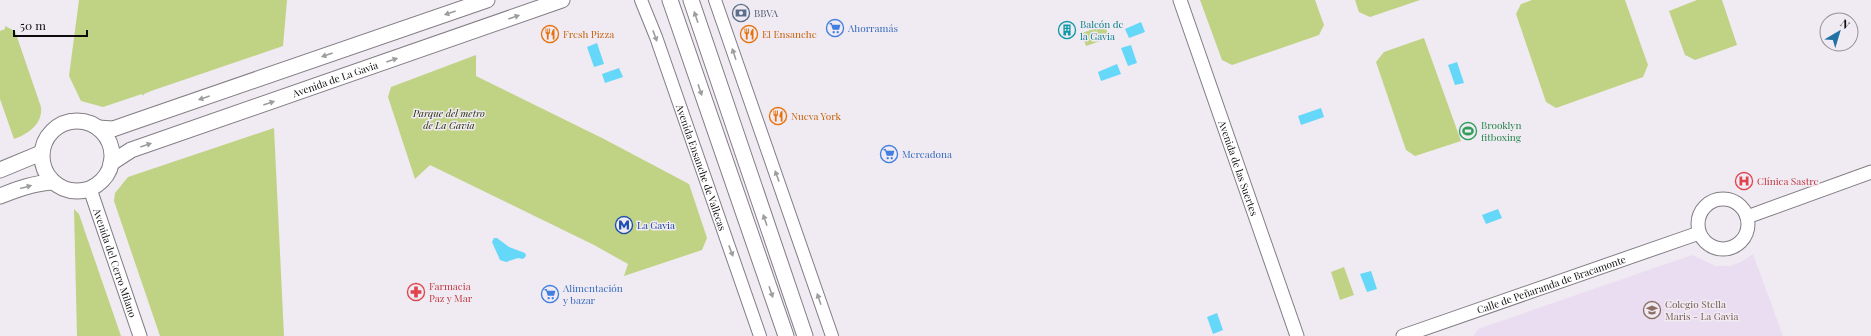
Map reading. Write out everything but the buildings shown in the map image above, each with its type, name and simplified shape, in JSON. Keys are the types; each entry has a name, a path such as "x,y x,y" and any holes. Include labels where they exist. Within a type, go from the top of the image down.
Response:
{"main road":[{"path":"98,128 113,129 487,0"},
{"name":"Avenida de La Gavia","path":"111,163 131,150 562,0"},
{"path":"670,0 786,336"},
{"path":"691,0 805,336"},
{"name":"Avenida de las Suertes","path":"1180,0 1297,336"},
{"path":"78,120 89,123 98,128 107,137 111,150 111,163 104,178 90,189 77,191 64,189 53,182 44,169 42,153 46,139 55,128 66,122 78,120"},
{"path":"0,170 42,153"},
{"path":"1747,217 1871,172"},
{"path":"0,196 23,187 53,182"},
{"name":"Avenida del Cerro Milano","path":"90,189 140,336"},
{"path":"1724,199 1739,204 1747,217 1747,234 1742,241 1731,248 1718,249 1710,246 1699,233 1699,216 1703,209 1716,200 1724,199"},
{"name":"Calle de Peñaranda de Bracamonte","path":"1403,336 1699,233"}],"street":[{"name":"Avenida Ensanche de Vallecas","path":"641,0 656,37 760,336"},
{"path":"715,0 832,336"}],"shaded area":[{"name":"Colegio Stella Maris - La Gavia","path":"1753,254 1783,336 1474,336 1478,329 1692,255 1716,266 1730,266 1741,262"}],"green space":[{"path":"79,0 287,0 283,46 151,91 143,96 142,94 103,107 81,101 69,76"},
{"path":"1200,0 1315,0 1324,25 1319,35 1232,65 1222,60"},
{"path":"1355,0 1420,0 1370,17 1359,12"},
{"path":"1532,0 1625,0 1648,65 1643,77 1556,108 1546,102 1516,14 1521,4"},
{"path":"1697,0 1722,0 1737,45 1695,60 1685,55 1669,11"},
{"path":"1105,25 1109,38 1086,46 1082,33"},
{"path":"5,26 15,31 41,107 40,118 34,128 14,139 0,99 0,31 5,29"},
{"path":"1424,38 1461,141 1415,156 1406,150 1376,62 1384,52"},
{"name":"Parque del metro de La Gavia","path":"476,55 476,76 604,139 689,184 707,238 702,250 624,276 628,264 594,245 430,165 415,179 388,97 391,87"},
{"path":"274,128 284,336 160,336 114,201 115,193 128,177"},
{"path":"74,209 79,214 121,336 77,336"},
{"path":"1344,267 1354,295 1340,300 1331,272"}],"water":[{"path":"1141,22 1145,32 1129,38 1125,29"},
{"path":"597,43 604,64 594,67 587,47"},
{"path":"1131,45 1137,63 1128,66 1121,48"},
{"path":"1457,62 1464,83 1455,85 1448,65"},
{"path":"1117,64 1121,74 1101,81 1098,72"},
{"path":"619,68 623,77 605,83 602,74"},
{"path":"1321,108 1324,117 1301,125 1298,116"},
{"path":"1498,209 1502,218 1486,224 1482,215"},
{"path":"494,238 497,238 509,247 525,253 526,256 523,259 518,258 506,262 500,260 492,242"},
{"path":"1371,271 1377,289 1367,292 1360,274"},
{"path":"1217,313 1223,330 1213,334 1207,317"}],"place":[{"name":"BBVA","path":"741,13"},
{"name":"Ahorramás","path":"835,28"},
{"name":"Balcón de la Gavia","path":"1067,30"},
{"name":"Fresh Pizza","path":"550,34"},
{"name":"El Ensanche","path":"749,34"},
{"name":"Nueva York","path":"778,116"},
{"name":"Brooklyn fitboxing","path":"1468,131"},
{"name":"Mercadona","path":"889,154"},
{"name":"Clínica Sastre","path":"1744,181"},
{"name":"La Gavia","path":"624,225"},
{"name":"Farmacia Paz y Mar","path":"416,292"},
{"name":"Alimentación y bazar","path":"550,294"},
{"name":"Colegio Stella Maris - La Gavia","path":"1652,310"}]}
